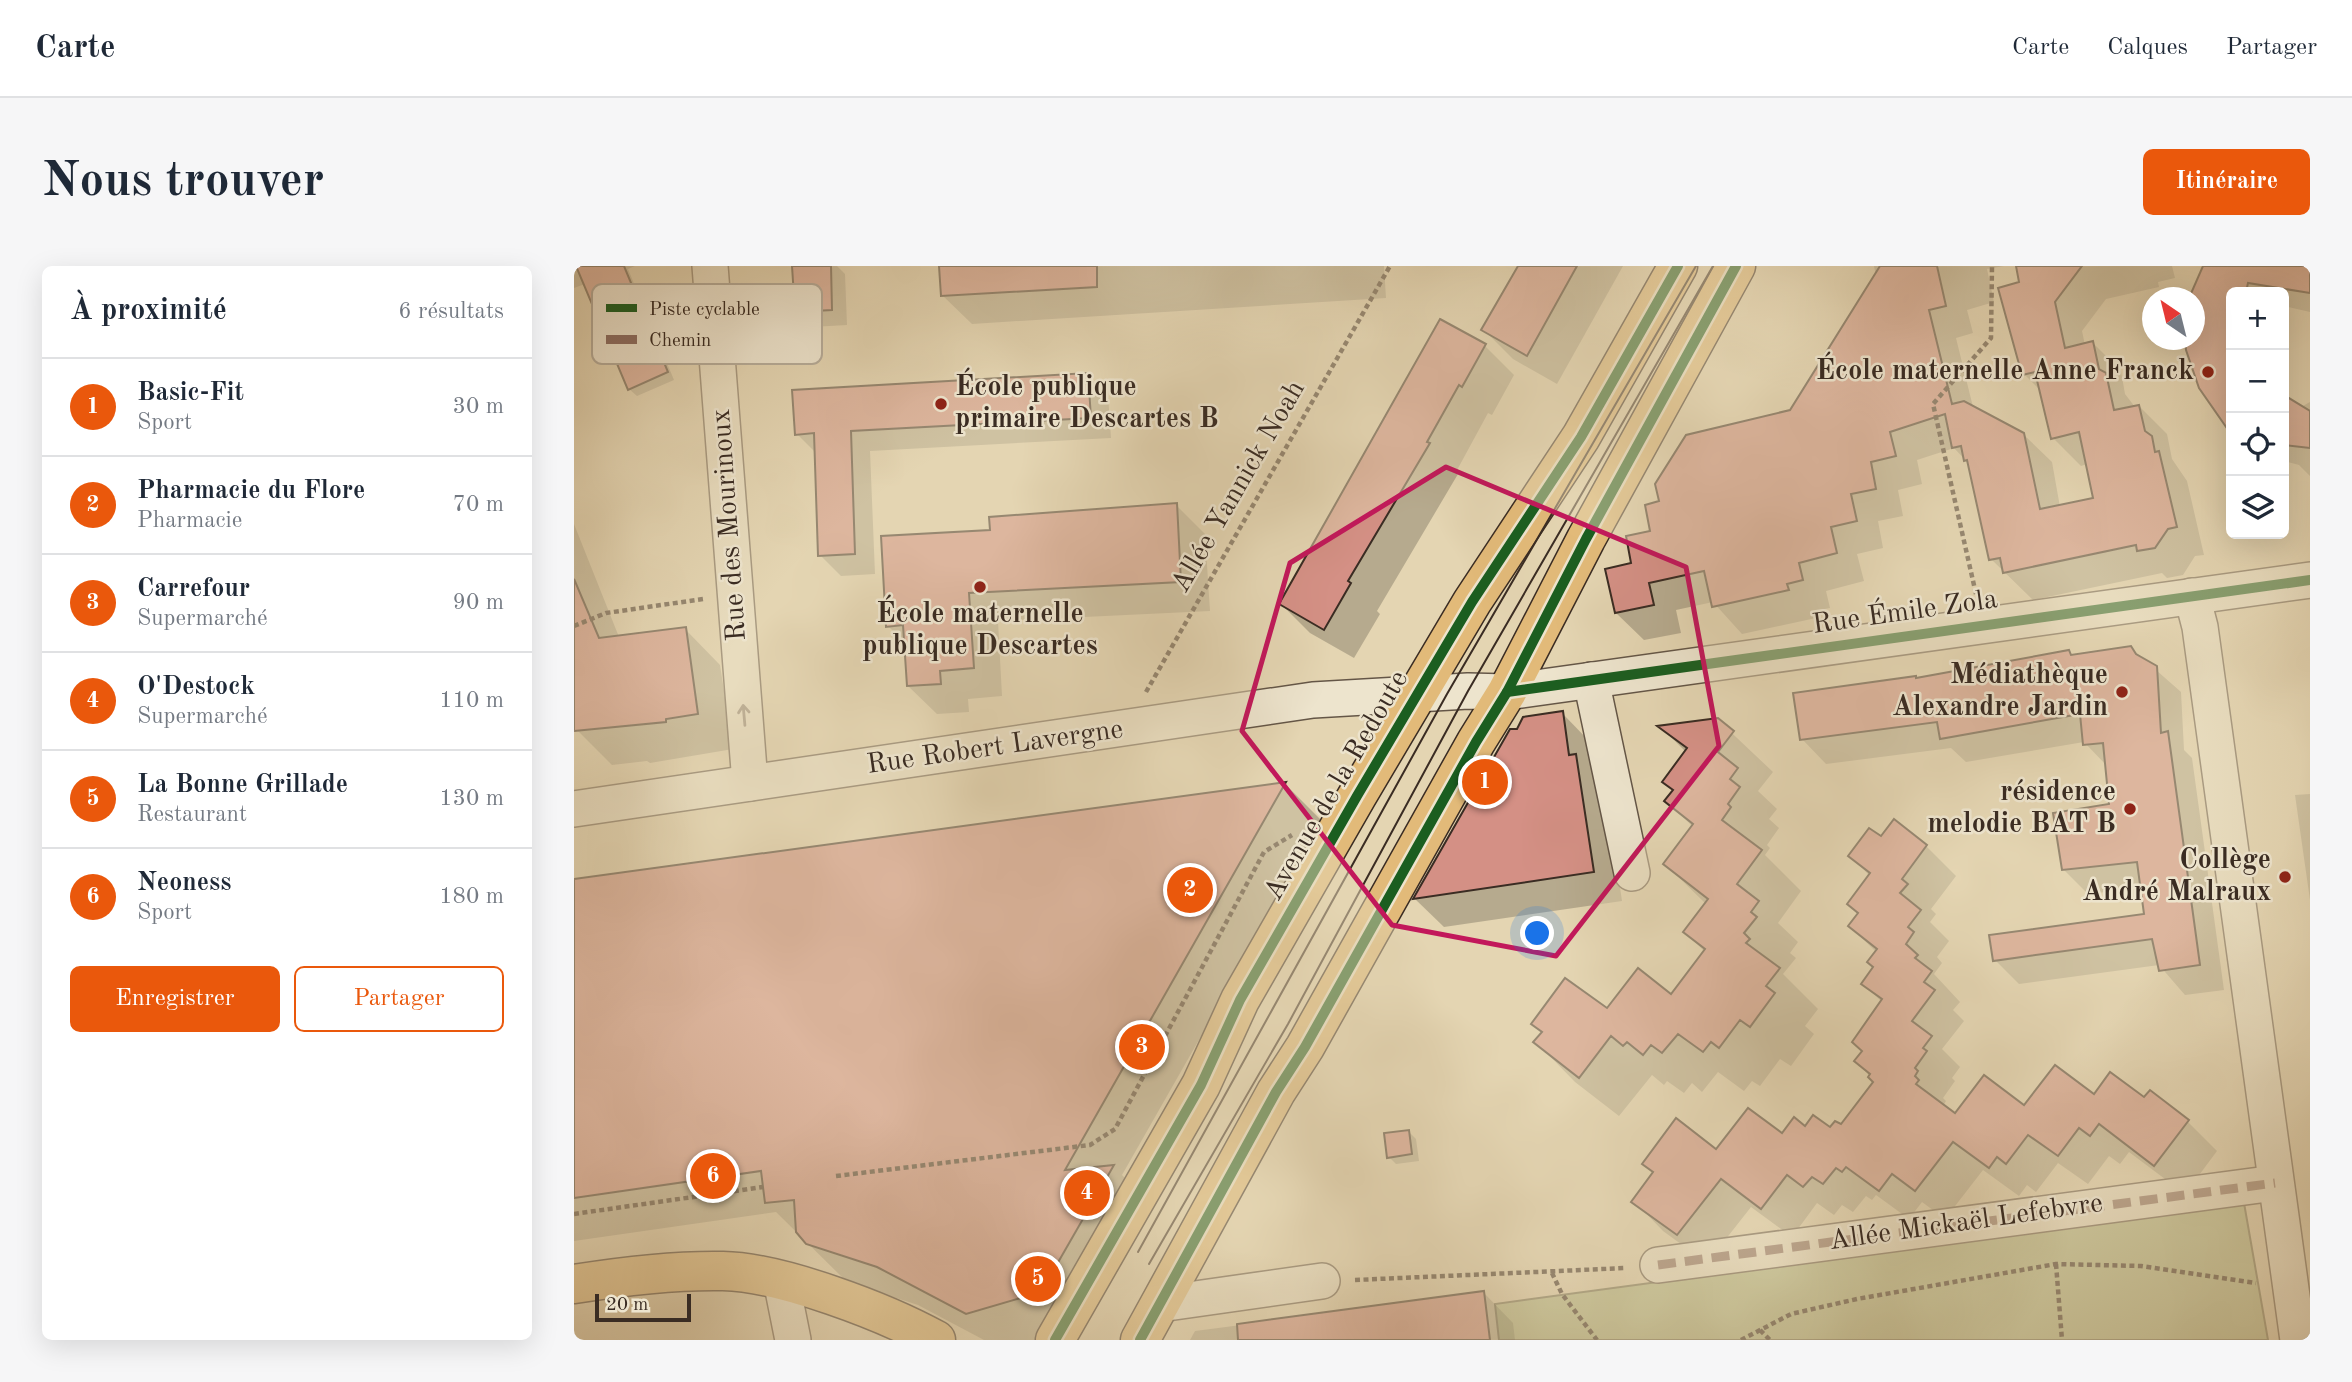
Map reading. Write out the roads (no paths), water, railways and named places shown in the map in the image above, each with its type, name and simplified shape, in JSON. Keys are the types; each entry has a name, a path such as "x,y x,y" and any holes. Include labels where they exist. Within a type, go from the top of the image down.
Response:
{"main road":[{"name":"Avenue de la Redoute","path":"1055,1340 1201,1085 1240,1000 1334,835 1472,602 1581,437 1678,266"},
{"path":"1140,1340 1276,1092 1305,1047 1476,742 1507,692 1586,539 1736,266"},
{"path":"574,1284 642,1273 726,1271 781,1280 906,1324 936,1340"}],"street":[{"name":"Rue des Mourinoux","path":"710,266 711,284"},
{"name":"Rue des Mourinoux","path":"717,364 750,783"},
{"name":"Rue Émile Zola","path":"1507,692 2310,580"},
{"path":"2192,596 2200,627 2298,1340"},
{"path":"1591,680 1632,873"},
{"name":"Rue Robert Lavergne","path":"574,808 1313,700 1507,692"},
{"name":"Allée Mickaël Lefebvre","path":"1658,1265 2275,1182"},
{"path":"781,1280 793,1340"},
{"path":"1160,1304 1322,1281"}],"tram line":[{"path":"1138,1252 1447,694 1696,266"},
{"path":"1149,1264 1288,1024 1468,691 1713,266"}],"place":[{"name":"École maternelle Anne Franck","path":"2208,372"},
{"name":"École publique primaire Descartes B","path":"941,404"},
{"name":"École maternelle publique Descartes","path":"980,587"},
{"name":"Médiathèque Alexandre Jardin","path":"2122,692"},
{"name":"Basic-Fit","path":"1485,782"},
{"name":"résidence melodie BAT B","path":"2130,809"},
{"name":"Collège André Malraux","path":"2285,877"},
{"name":"Pharmacie du Flore","path":"1190,890"},
{"name":"Carrefour","path":"1142,1047"},
{"name":"Neoness","path":"713,1176"},
{"name":"O'Destock","path":"1087,1193"},
{"name":"La Bonne Grillade","path":"1038,1279"}]}
